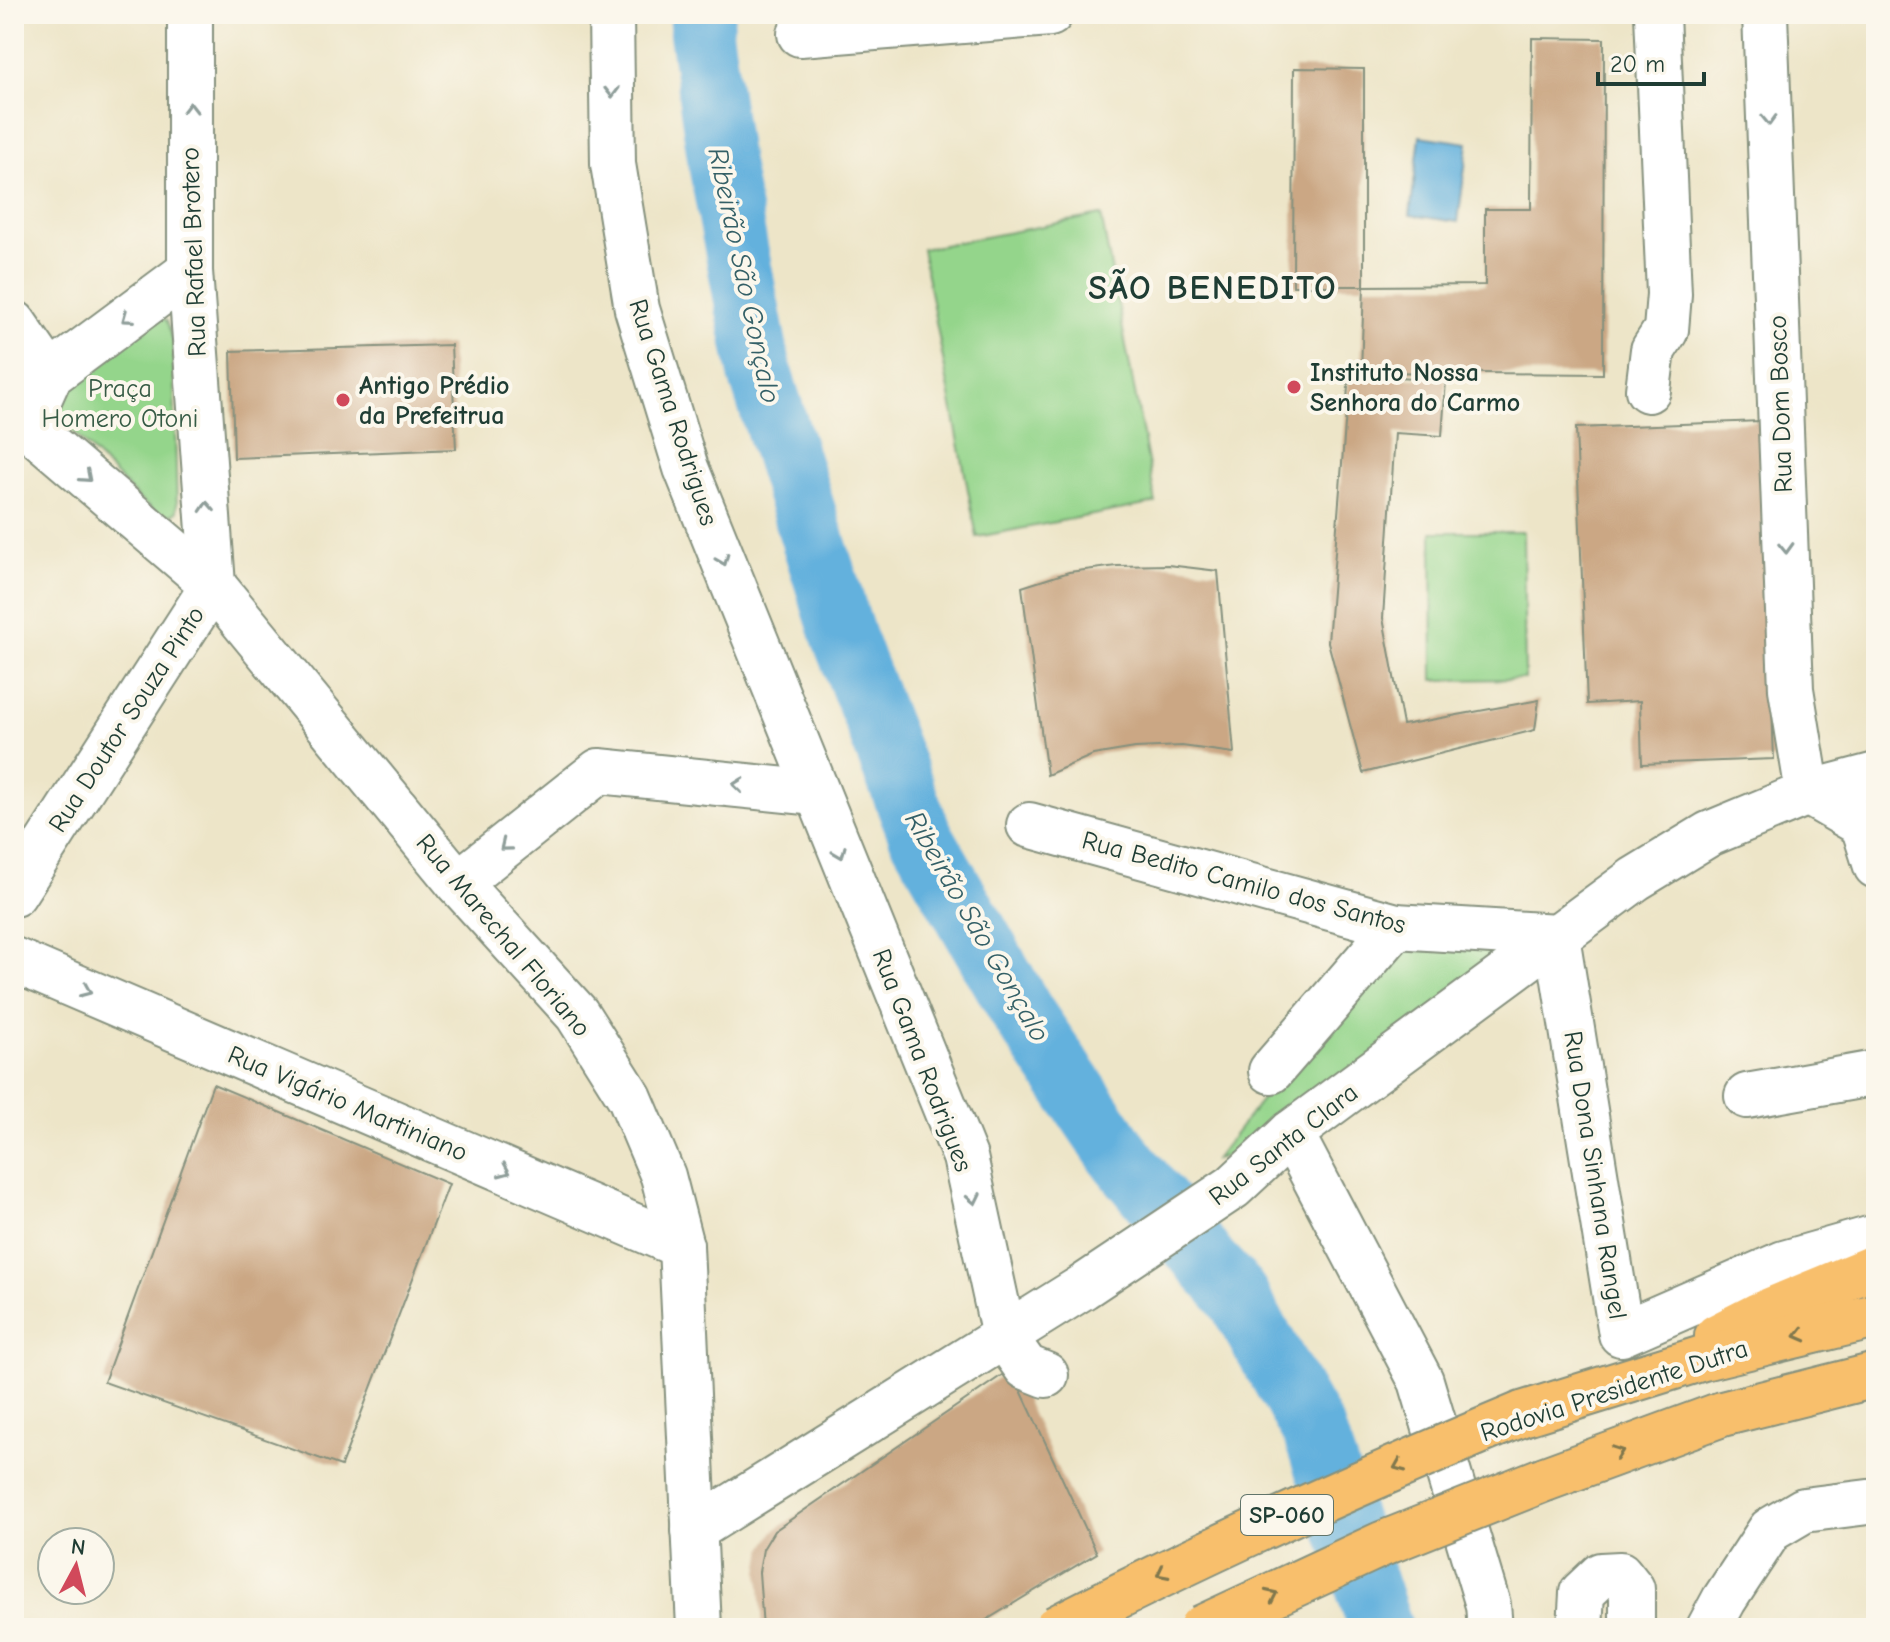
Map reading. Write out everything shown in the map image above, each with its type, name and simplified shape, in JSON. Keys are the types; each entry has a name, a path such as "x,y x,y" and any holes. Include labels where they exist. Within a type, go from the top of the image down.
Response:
{"highway":[{"path":"1631,1380 1758,1315 1876,1266"},
{"name":"Rodovia Presidente Dutra","path":"1056,1628 1168,1570 1313,1503 1522,1414 1703,1358 1876,1316"},
{"name":"SP-060","path":"1201,1628 1382,1544 1545,1479 1722,1414 1876,1375"}],"street":[{"name":"Rua Rafael Brotero","path":"190,14 190,271 213,585"},
{"name":"Rua Gama Rodrigues","path":"611,14 613,164 637,309 686,468 965,1157 1004,1336"},
{"path":"800,34 1050,14"},
{"path":"1648,390 1653,350 1666,330 1669,294 1657,14"},
{"name":"Rua Dom Bosco","path":"1765,14 1791,689 1808,793"},
{"path":"20,423 50,375 190,271"},
{"path":"14,323 50,375"},
{"name":"Rua Marechal Floriano","path":"20,423 213,585 458,883 577,1014 630,1098 663,1176 681,1246 699,1628"},
{"name":"Rua Doutor Souza Pinto","path":"14,894 213,585"},
{"path":"458,883 599,771 816,793"},
{"name":"Rua Santa Clara","path":"694,1530 1083,1287 1233,1187 1291,1133 1635,879 1709,834 1808,793 1876,775"},
{"path":"1808,793 1863,825 1876,866"},
{"name":"Rua Bedito Camilo dos Santos","path":"1029,825 1396,926 1557,936"},
{"path":"1271,1071 1396,926"},
{"name":"Rua Dona Sinhana Rangel","path":"1557,936 1621,1334 1784,1263 1876,1237"},
{"name":"Rua Vigário Martiniano","path":"14,960 681,1246"},
{"path":"1747,1096 1876,1073"},
{"path":"1291,1133 1421,1381 1488,1605 1490,1628"},
{"path":"1004,1336 1026,1367 1046,1375"},
{"path":"1709,1628 1770,1530 1804,1510 1876,1501"},
{"path":"1580,1628 1582,1593 1601,1575 1620,1574 1632,1589 1632,1628"}],"green space":[{"path":"1101,215 1156,503 977,537 922,249"},
{"name":"Praça Homero Otoni","path":"154,312 167,321 173,341 177,512 164,518 140,500 65,424 51,397"},
{"path":"1432,532 1523,532 1525,679 1433,680"},
{"path":"1396,926 1557,936 1291,1133 1215,1160"}],"water":[{"path":"1420,136 1468,143 1458,222 1410,215"}],"building":[{"path":"1532,38 1604,39 1603,374 1361,372 1364,286 1485,285 1485,209 1531,209"},
{"path":"1294,68 1364,69 1364,286 1293,286"},
{"name":"Antigo Prédio da Prefeitrua","path":"451,345 456,449 234,458 231,351"},
{"path":"1349,374 1446,380 1442,436 1395,433 1383,618 1403,725 1539,700 1535,730 1363,773 1328,642"},
{"path":"1761,421 1774,759 1642,764 1640,701 1587,704 1576,428"},
{"path":"1168,565 1218,571 1234,753 1182,746 1135,748 1093,755 1047,775 1022,587 1069,572 1117,566"},
{"path":"213,1084 449,1184 341,1466 104,1382"},
{"path":"1011,1369 1097,1553 973,1628 763,1628 759,1572 763,1549 774,1531"}],"waterway":[{"name":"Ribeirão São Gonçalo","path":"703,14 701,33 720,164 760,373 844,638 920,834 1023,1014 1121,1158 1234,1291 1314,1432 1381,1628"}],"place":[{"name":"Instituto Nossa Senhora do Carmo","path":"1294,387"},
{"name":"Antigo Prédio da Prefeitrua","path":"343,400"}],"district":[{"name":"SÃO BENEDITO","path":"1213,287"}]}
